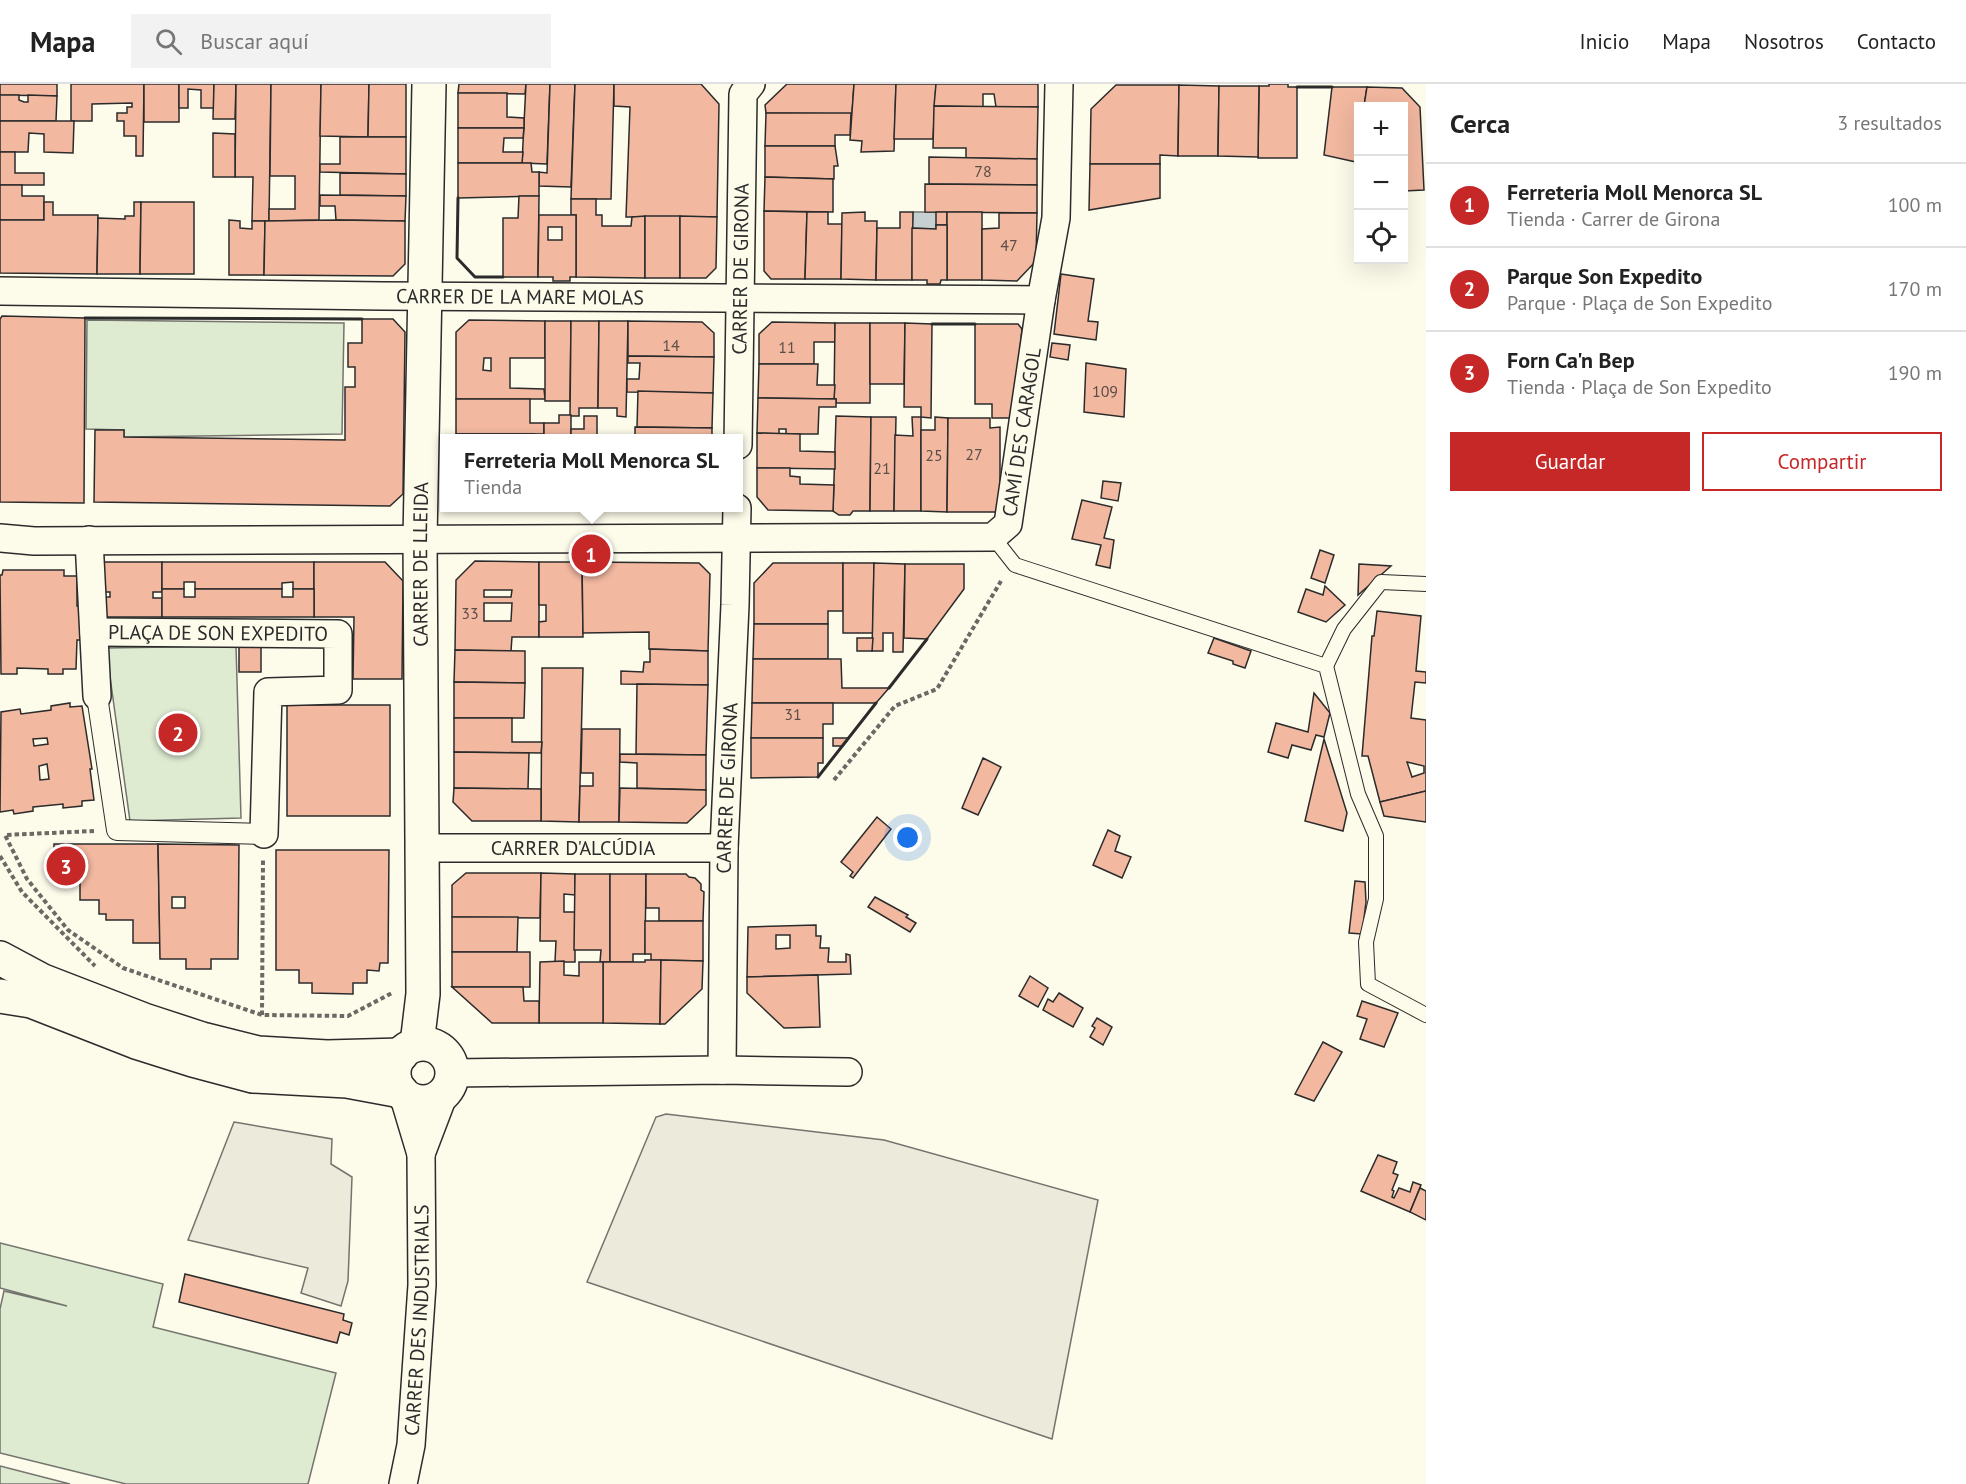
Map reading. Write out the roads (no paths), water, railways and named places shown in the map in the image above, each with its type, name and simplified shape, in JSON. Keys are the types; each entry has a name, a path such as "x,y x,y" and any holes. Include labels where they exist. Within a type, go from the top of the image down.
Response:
{"street":[{"name":"CARRER DE LLEIDA","path":"409,1049 423,994 420,539 429,84"},
{"name":"CAMÍ DES CARAGOL","path":"993,537 1008,524 1041,300 1056,218 1059,84"},
{"name":"CARRER DE GIRONA","path":"738,434 742,87"},
{"name":"CARRER DE LA MARE MOLAS","path":"0,291 1041,300"},
{"name":"CARRER DE GIRONA","path":"722,1070 724,848 737,512"},
{"path":"0,538 34,541 993,537"},
{"name":"PLAÇA DE SON EXPEDITO","path":"89,540 97,696 117,830 264,834 268,692 338,690 338,634 94,632"},
{"name":"CARRER D'ALCÚDIA","path":"421,848 724,848"},
{"path":"0,958 39,980 144,1020 202,1039 258,1053 327,1057 409,1049 429,1044 446,1054 450,1063 449,1082 437,1098 418,1101 402,1092 347,1081 253,1076 136,1042 31,1001 0,996"},
{"path":"402,1092 396,1082 394,1072 396,1064 409,1049"},
{"path":"449,1082 722,1070 848,1072"},
{"name":"CARRER DES INDUSTRIALS","path":"421,1154 449,1082"},
{"name":"CARRER DES INDUSTRIALS","path":"402,1092 421,1154 420,1323 411,1445 403,1484"}],"lane":[{"path":"993,537 1015,565 1326,666"},
{"path":"1426,584 1381,582 1344,629 1326,666 1358,794 1376,836 1376,899 1366,942 1368,984 1426,1015"}],"place":[{"name":"Ferreteria Moll Menorca SL","path":"591,554"},
{"name":"Parque Son Expedito","path":"178,733"},
{"name":"Forn Ca'n Bep","path":"66,866"}]}
